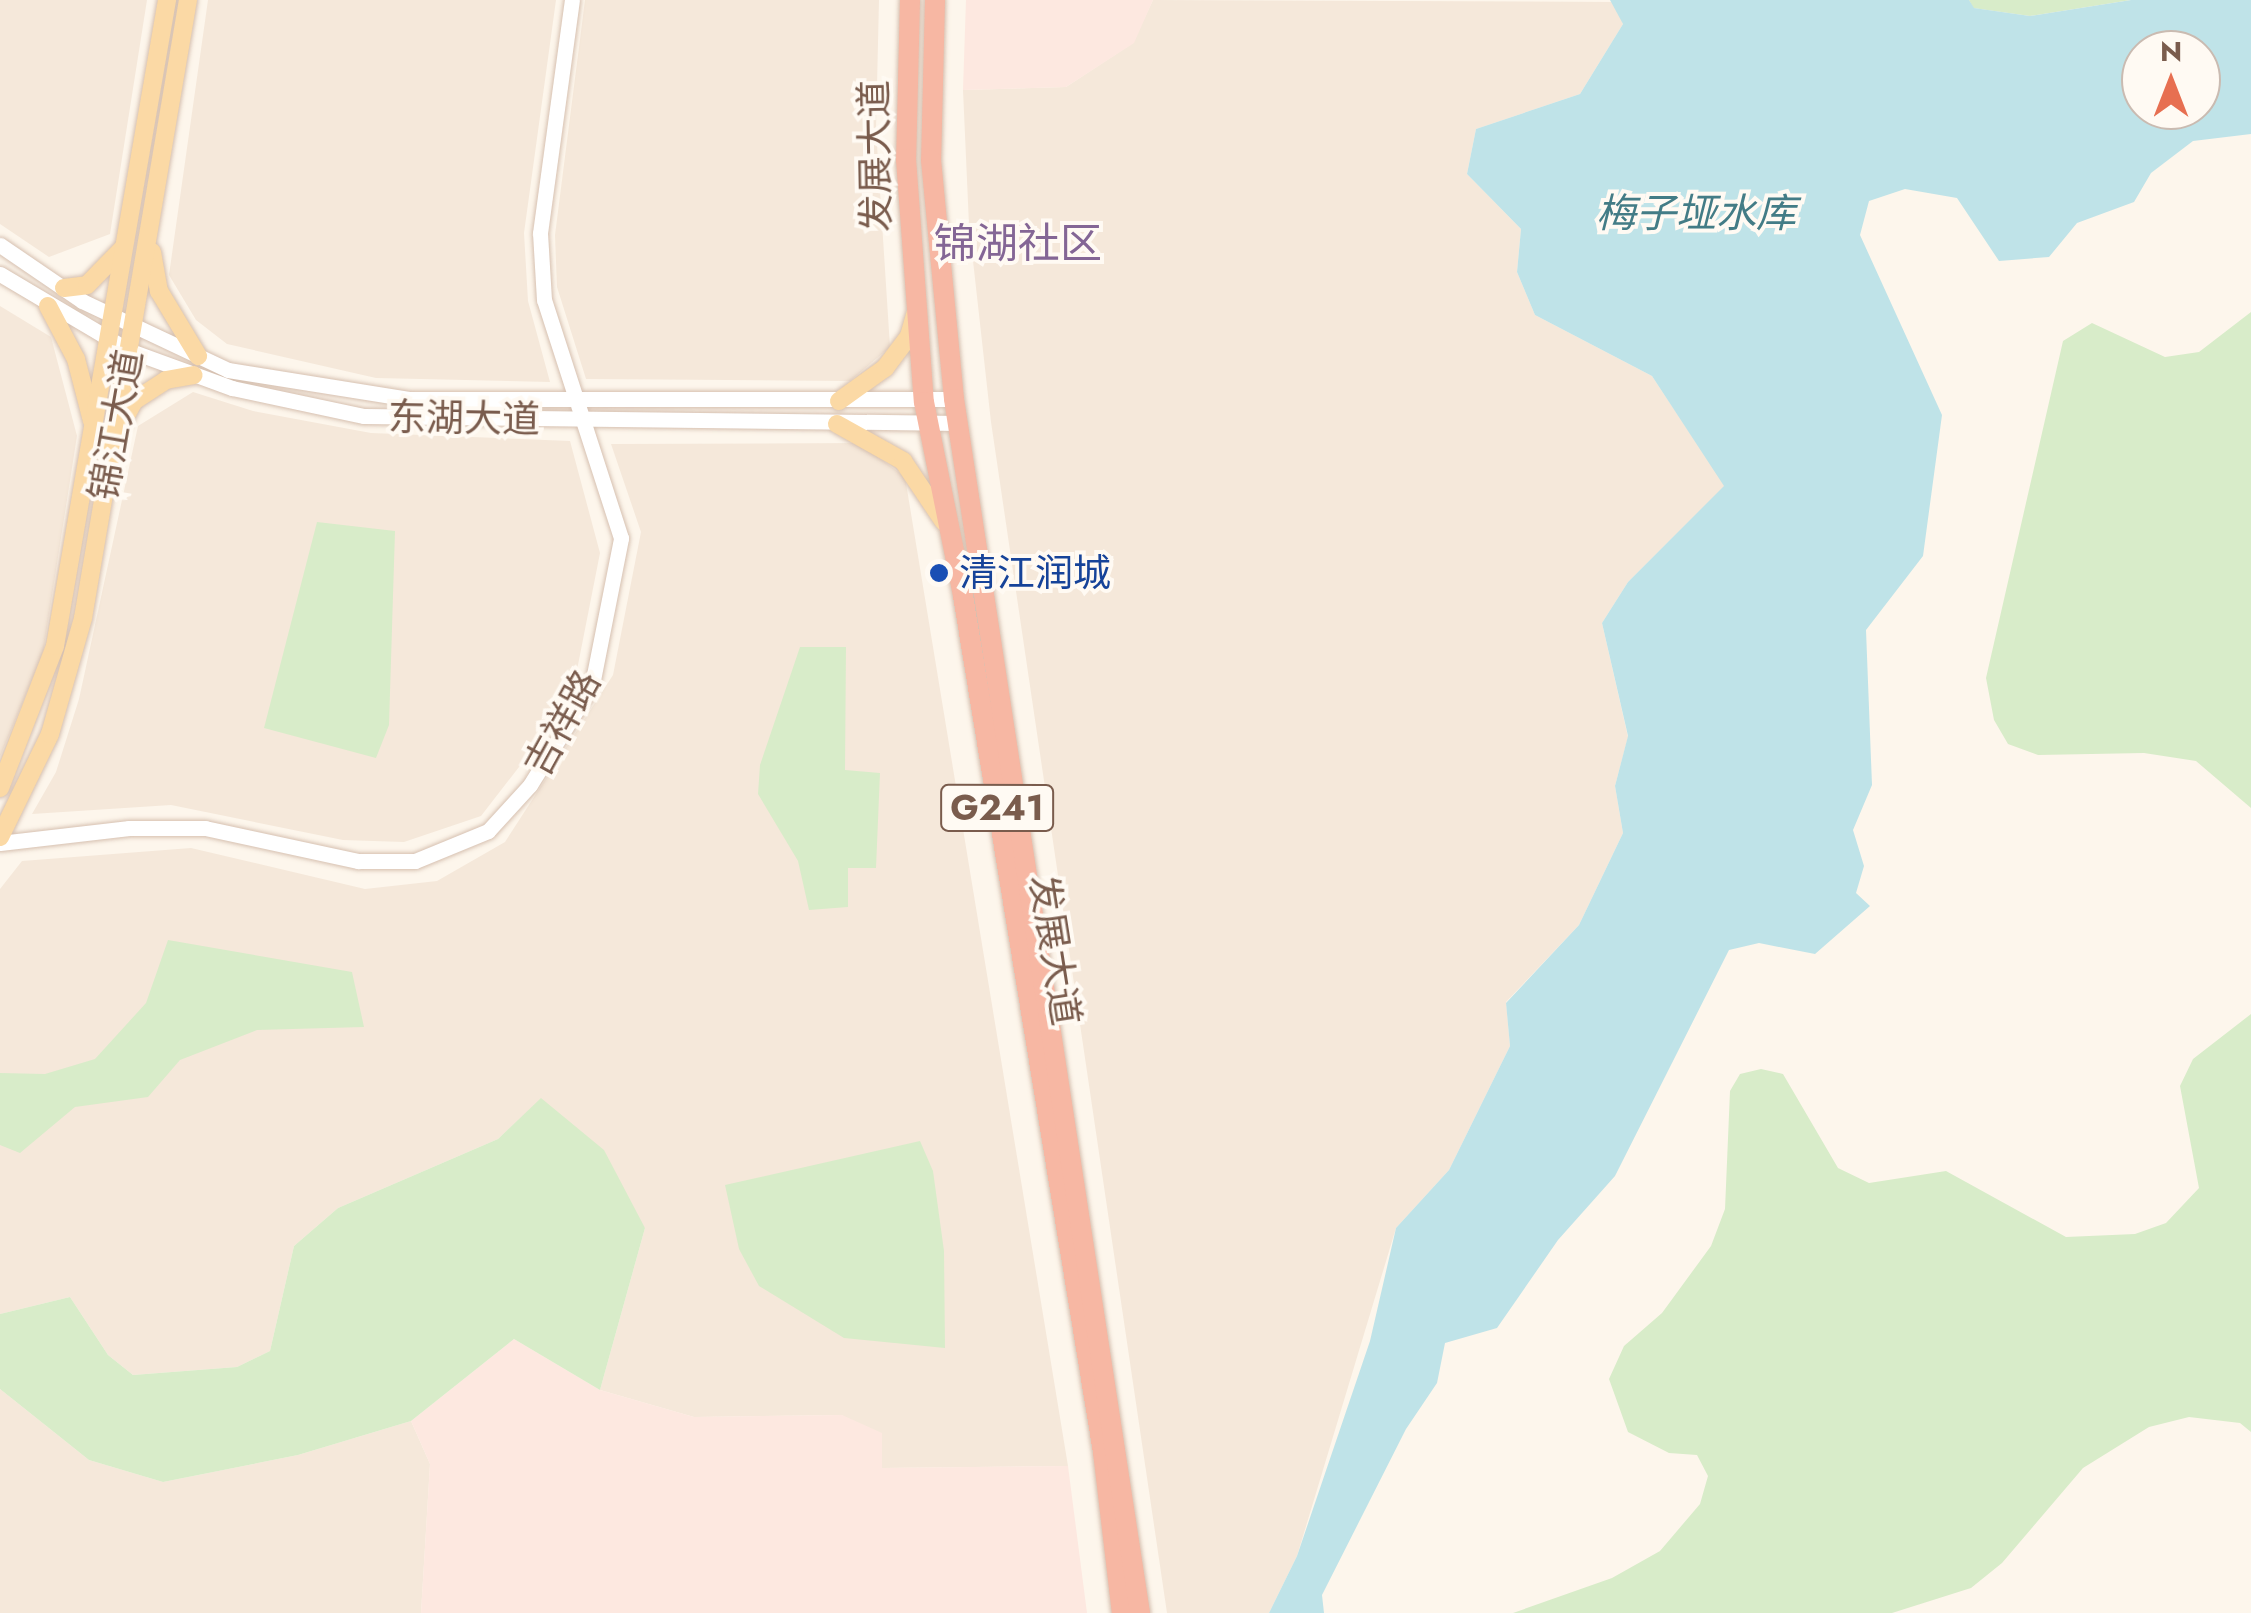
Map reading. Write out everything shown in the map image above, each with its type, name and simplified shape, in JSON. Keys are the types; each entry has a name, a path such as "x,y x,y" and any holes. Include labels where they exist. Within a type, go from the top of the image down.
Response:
{"highway":[{"name":"发展大道","path":"910,0 906,159 924,402 951,535 1103,1452 1122,1613"},
{"name":"发展大道","path":"935,0 931,160 954,399 1140,1613"}],"main road":[{"name":"锦江大道","path":"0,788 55,646 167,0"},
{"name":"锦江大道","path":"0,840 50,734 83,618 188,0"},
{"name":"吉祥路","path":"0,840 129,828 205,828 358,861 416,861 488,831 530,785 592,686 609,620 621,538 573,400 544,300 540,233 572,0"},
{"path":"64,288 87,286 106,272 128,240"},
{"path":"113,439 134,402 196,365 160,291 150,240"},
{"name":"东湖大道","path":"0,245 64,288 134,325 196,365 364,416 929,425 958,422"},
{"name":"东湖大道","path":"0,274 48,306 128,350 196,365 409,399 954,399"},
{"path":"48,306 76,359 94,433"},
{"path":"839,401 885,368 916,312"},
{"path":"837,424 903,462 951,535"}],"shaded area":[{"path":"0,0 147,0 110,234 49,257 0,224"},
{"path":"208,0 556,0 524,233 528,301 550,382 376,378 227,344 196,320 169,275"},
{"path":"585,0 879,0 876,129 890,347 850,381 586,379 557,287 555,235"},
{"path":"966,0 1153,0 1134,43 1066,87 963,90"},
{"path":"1153,0 1615,2 1623,24 1580,94 1476,129 1467,174 1521,229 1517,272 1535,315 1652,376 1725,486 1628,582 1602,623 1628,737 1615,786 1623,833 1579,925 1506,1002 1510,1046 1449,1170 1396,1228 1297,1556 1269,1613 1167,1613 991,422 969,225 963,90 1066,87 1133,43"},
{"path":"0,306 51,337 77,436 43,653 0,757"},
{"path":"193,392 253,411 371,433 570,441 600,553 576,675 536,745 481,816 404,842 343,840 171,805 32,814 56,772 79,699 138,426"},
{"name":"清江润城","path":"859,443 905,477 1068,1466 882,1468 842,1415 694,1417 600,1390 645,1228 541,1099 498,1139 338,1208 294,1246 270,1351 237,1367 133,1375 108,1355 70,1297 0,1314 0,889 22,861 191,848 365,889 437,881 505,842 613,675 641,532 611,444"},
{"path":"514,1339 600,1390 694,1417 842,1415 882,1433 882,1468 1068,1466 1087,1613 421,1613 430,1464 411,1421"},
{"path":"0,1389 89,1460 163,1482 298,1455 411,1421 430,1464 421,1613 0,1613"}],"green space":[{"path":"1969,0 2131,0 2030,16 1973,8"},
{"path":"2251,312 2251,808 2196,761 2144,753 2038,755 2008,744 1994,720 1986,678 2063,341 2092,323 2165,357 2199,352"},
{"path":"317,522 395,531 389,725 376,758 264,728"},
{"path":"800,647 846,647 845,770 880,773 876,868 848,868 848,907 809,910 798,861 758,794 760,765"},
{"path":"168,940 352,972 364,1027 257,1030 180,1060 148,1097 75,1107 20,1153 0,1145 0,1073 45,1074 95,1059 146,1003"},
{"path":"2251,1014 2251,1432 2240,1423 2189,1417 2149,1427 2083,1468 2002,1563 1971,1588 1892,1613 1513,1613 1612,1578 1660,1551 1700,1504 1708,1476 1697,1455 1669,1453 1628,1432 1609,1379 1624,1346 1662,1313 1711,1246 1725,1209 1730,1091 1740,1074 1761,1069 1783,1074 1838,1168 1869,1183 1946,1171 2066,1237 2135,1234 2166,1223 2199,1188 2180,1086 2193,1059"},
{"path":"541,1098 604,1150 645,1228 600,1390 514,1339 411,1421 298,1455 163,1482 89,1460 0,1389 0,1314 70,1297 108,1355 133,1375 237,1367 270,1351 294,1246 338,1208 498,1139"},
{"path":"920,1141 933,1171 944,1251 945,1348 844,1338 759,1286 739,1249 725,1185"}],"water":[{"name":"梅子垭水库","path":"1610,0 1969,0 1974,8 2030,16 2131,0 2251,0 2251,134 2193,141 2151,173 2134,202 2077,223 2049,257 1999,261 1957,198 1905,189 1869,201 1860,235 1942,415 1923,556 1866,630 1872,785 1853,830 1864,866 1856,893 1870,906 1815,954 1759,943 1729,950 1615,1176 1558,1240 1497,1328 1445,1343 1437,1383 1406,1429 1322,1595 1324,1613 1269,1613 1297,1556 1370,1341 1396,1228 1449,1170 1510,1046 1506,1003 1579,925 1623,833 1615,786 1628,736 1602,623 1628,582 1724,486 1652,376 1535,315 1517,272 1521,229 1467,174 1476,129 1580,94 1623,24"}],"place":[{"name":"清江润城","path":"939,573"}],"district":[{"name":"锦湖社区","path":"1018,244"}]}
